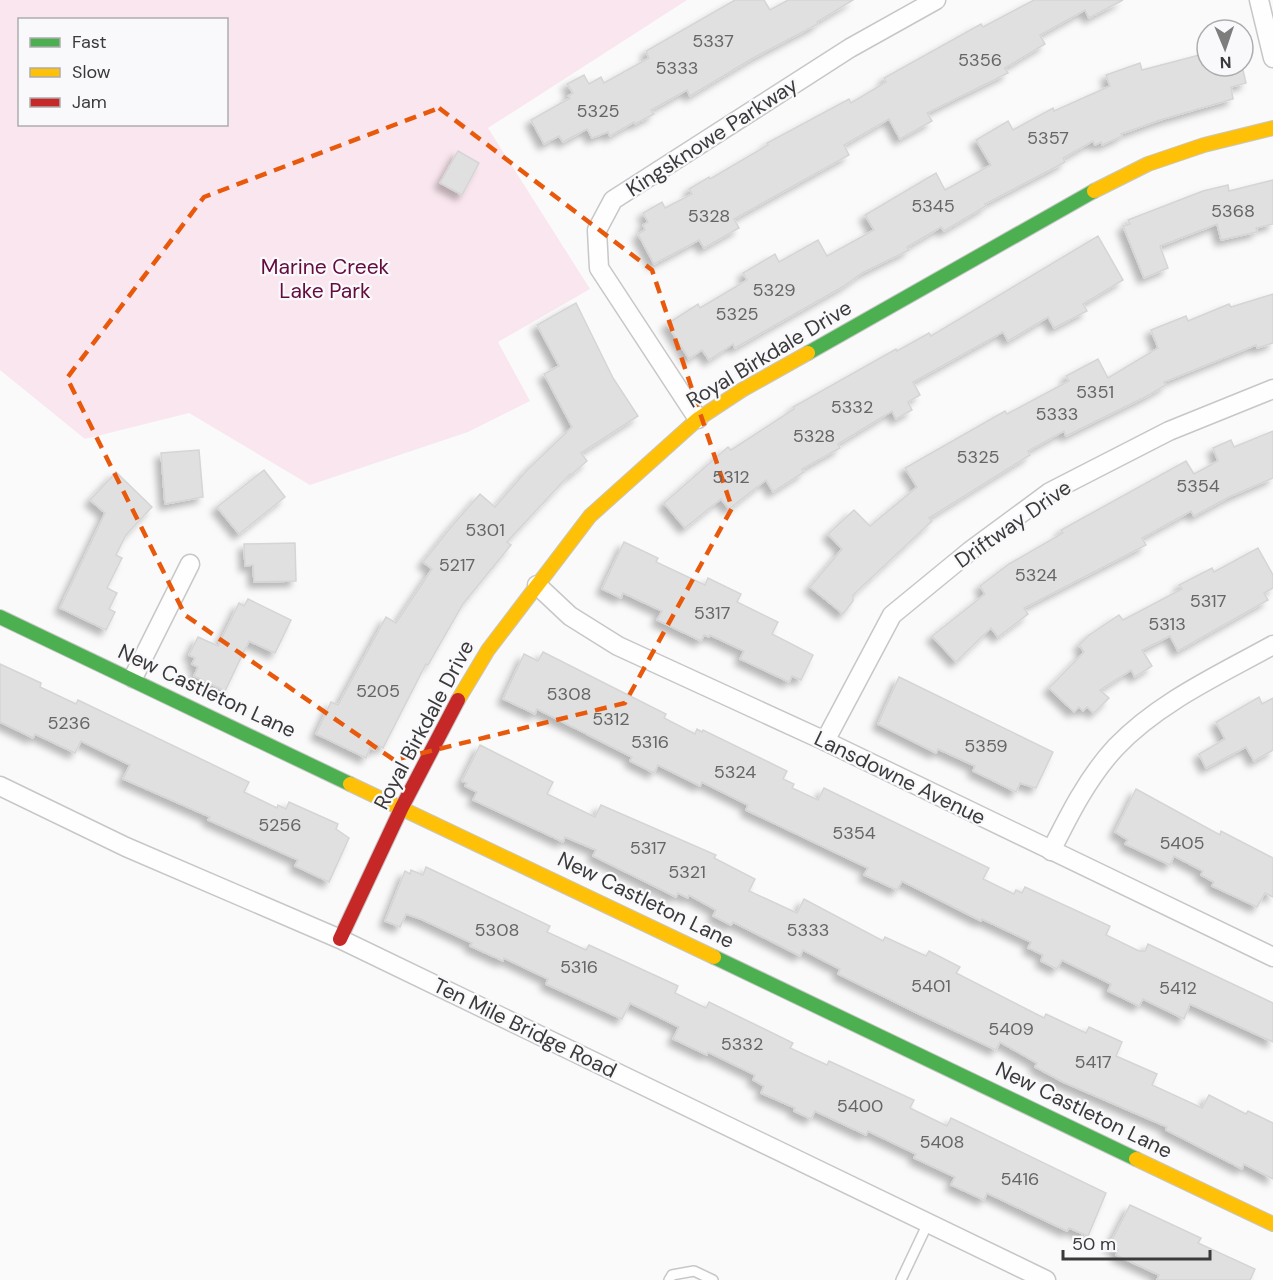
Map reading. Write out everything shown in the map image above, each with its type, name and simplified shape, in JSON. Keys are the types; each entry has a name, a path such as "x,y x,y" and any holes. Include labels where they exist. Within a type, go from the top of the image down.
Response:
{"street":[{"name":"Kingsknowe Parkway","path":"698,419 599,268 597,230 613,200 850,48 936,0"},
{"path":"1259,0 1273,58"},
{"name":"Royal Birkdale Drive","path":"340,939 402,807 453,709 488,650 590,516 698,419 742,390 1095,191 1148,164 1273,128"},
{"name":"Driftway Drive","path":"825,741 892,615 970,551 1050,492 1169,431 1273,389"},
{"path":"133,678 190,564"},
{"name":"Lansdowne Avenue","path":"537,585 570,616 618,646 825,741 1273,957"},
{"name":"New Castleton Lane","path":"0,617 133,678 1273,1224"},
{"path":"1051,851 1073,806 1116,747 1167,705 1273,645"},
{"name":"Ten Mile Bridge Road","path":"0,786 126,847 340,939 1046,1280"}],"lane":[{"path":"901,1280 928,1223"},
{"path":"669,1280 672,1275 694,1271 714,1280"}],"highlighted area":[{"path":"439,108 652,270 732,508 625,703 394,760 185,615 67,378 204,197"}],"green space":[{"name":"Marine Creek Lake Park","path":"0,0 687,0 488,128 590,289 498,342 530,401 468,432 310,485 189,413 85,439 0,370"}],"building":[{"path":"735,0 764,0 770,10 788,0 853,0 817,22 818,24 753,58 690,96 687,90 651,110 654,114 610,136 608,132 592,138 587,129 563,142 559,136 544,144 531,120 570,98 568,96 573,93 567,84 584,75 589,84 601,77 604,83 649,58 646,51"},
{"path":"1034,0 1123,0 1089,18 1085,10 1040,35 1045,44 1005,68 1008,73 927,113 932,121 900,139 889,119 844,145 849,155 734,219 739,228 704,248 699,240 654,264 638,234 645,230 643,225 648,222 643,213 662,202 665,208 692,194 689,189 768,145 767,143 849,99 851,103 886,82 884,78 981,24 983,27"},
{"path":"1195,56 1195,78 1245,78 1246,83 1231,87 1233,99 1160,120 1121,134 1122,136 1102,145 1101,142 1095,145 1093,141 1063,158 1065,162 985,204 986,206 944,231 941,227 907,247 909,250 862,273 844,286 735,348 733,344 709,360 702,350 689,359 667,324 698,304 700,308 747,280 743,273 775,254 779,262 818,240 827,256 874,230 865,215 936,173 945,190 991,165 976,140 1008,121 1013,130 1053,108 1054,111 1110,86 1106,75 1140,63 1142,70"},
{"path":"458,151 479,163 462,195 440,183"},
{"path":"1273,180 1273,224 1256,228 1257,232 1221,240 1217,224 1160,246 1168,268 1144,278 1123,226 1130,224 1128,220 1203,191 1228,185 1229,191"},
{"path":"1098,236 1123,280 1083,304 1087,311 1054,328 1048,317 1008,341 1003,332 913,382 920,395 908,402 912,410 896,419 892,411 838,444 840,448 802,469 804,472 773,492 766,480 729,509 721,499 685,528 664,503 728,447 731,450 794,409 793,407 896,349 897,351 929,333 931,336"},
{"path":"1273,294 1273,343 1257,348 1256,345 1164,382 1166,385 1147,396 1066,436 1064,431 1028,451 1030,455 929,518 932,521 853,595 853,601 843,614 810,587 842,549 828,534 854,510 870,526 917,487 905,468 1005,411 1007,414 1069,381 1066,376 1098,359 1108,378 1158,348 1151,330 1186,316 1188,321 1229,304 1231,307"},
{"path":"576,303 613,378 638,416 581,453 587,461 570,474 507,542 511,545 463,604 428,665 426,664 383,748 377,745 375,750 370,748 366,758 316,734 331,702 338,705 386,617 396,623 432,569 423,562 451,527 480,494 495,507 527,470 572,427 544,374 559,366 537,325"},
{"path":"1273,431 1273,478 1229,497 1194,516 1191,511 1142,538 1146,545 1024,608 1028,614 998,637 991,628 956,662 932,636 985,594 980,586 1009,564 1063,533 1061,530 1186,461 1194,474 1218,461 1213,448 1231,440 1234,447"},
{"path":"199,450 203,497 165,504 161,453"},
{"path":"264,470 285,497 239,534 217,507"},
{"path":"116,472 152,507 126,535 116,555 122,558 107,588 117,593 109,609 115,612 106,630 60,608 105,513 90,500"},
{"path":"624,542 658,558 656,562 705,585 708,578 741,594 737,602 778,622 772,634 813,655 801,680 792,676 789,682 740,659 744,651 710,635 709,637 704,635 701,641 657,620 662,611 623,593 621,598 602,589"},
{"path":"295,543 296,581 254,582 253,565 245,566 244,544"},
{"path":"1258,548 1273,575 1273,588 1264,593 1268,600 1178,651 1170,636 1142,650 1152,666 1135,677 1131,670 1100,690 1109,698 1094,713 1087,707 1083,711 1079,707 1074,712 1049,688 1084,652 1079,645 1089,635 1119,615 1123,620 1182,589 1179,585 1212,568 1214,572"},
{"path":"248,599 291,620 275,653 249,641 225,691 194,676 198,667 192,664 195,658 189,655 198,637 218,646 239,603 244,606"},
{"path":"543,652 666,714 664,718 695,734 697,729 702,732 703,730 787,771 783,779 794,784 792,788 818,800 824,788 989,868 983,879 1014,894 1016,890 1022,893 1025,887 1110,926 1106,935 1139,951 1145,951 1148,944 1273,1003 1273,1042 1190,1004 1184,1019 1143,999 1139,1006 1108,991 1111,984 1062,960 1057,969 1041,961 1043,955 1028,948 1031,942 982,919 981,921 902,881 897,890 864,875 868,868 746,810 748,805 702,782 700,786 658,765 654,773 630,761 632,757 537,709 535,714 503,699 524,654 538,661"},
{"path":"0,664 41,683 40,687 76,704 78,700 249,782 244,792 277,808 278,805 286,809 289,802 338,824 336,829 349,838 329,882 295,866 298,860 208,820 210,817 123,779 130,765 81,741 75,753 35,734 33,738 0,722"},
{"path":"899,677 1053,752 1036,788 1020,783 1016,792 973,771 975,766 938,749 936,753 878,724"},
{"path":"1259,697 1262,704 1273,698 1273,750 1254,761 1246,747 1206,768 1199,754 1225,739 1216,722"},
{"path":"480,745 553,782 547,794 595,817 601,805 716,855 714,858 755,879 749,891 797,913 804,899 883,941 885,937 926,956 929,951 960,967 956,973 1044,1018 1046,1014 1086,1033 1089,1027 1122,1042 1116,1056 1157,1074 1152,1085 1202,1108 1209,1095 1246,1114 1248,1111 1273,1123 1273,1179 1244,1164 1242,1169 1166,1130 1167,1127 1063,1082 1035,1067 1037,1063 1000,1042 996,1050 838,974 840,969 803,950 800,956 733,922 731,925 713,916 716,910 689,895 688,898 678,893 676,897 593,856 596,850 565,837 563,842 473,800 477,792 465,786 467,783 462,781"},
{"path":"1136,789 1220,835 1221,831 1273,858 1273,897 1265,893 1257,907 1212,886 1214,882 1201,875 1203,871 1174,856 1170,865 1125,844 1128,840 1115,832"},
{"path":"426,867 550,926 547,932 586,950 589,945 678,986 675,993 706,1008 709,1002 793,1043 790,1048 827,1065 829,1061 914,1100 910,1108 947,1126 951,1118 1106,1193 1088,1236 1069,1228 1067,1231 987,1193 984,1200 951,1185 955,1177 914,1158 916,1154 868,1131 866,1135 815,1111 811,1119 794,1111 795,1108 761,1093 764,1086 753,1080 755,1075 708,1052 707,1055 673,1039 679,1027 630,1003 622,1019 546,984 548,979 504,958 503,961 470,946 472,943 423,920 406,914 400,927 385,921 405,871 410,874 411,870 423,875"},
{"path":"1130,1205 1201,1238 1198,1243 1255,1269 1250,1280 1157,1280 1159,1275 1116,1255 1118,1250 1109,1246"}],"traffic: fast":[{"path":"808,353 1094,191"},
{"path":"0,617 350,784"},
{"path":"714,957 1136,1159"}],"traffic: slow":[{"path":"1094,191 1148,164 1204,145 1273,128"},
{"path":"458,700 488,650 590,516 698,419 742,390 808,353"},
{"path":"350,784 714,957"},
{"path":"1136,1159 1273,1224"}],"traffic: jam":[{"path":"340,939 402,807 458,700"}]}
